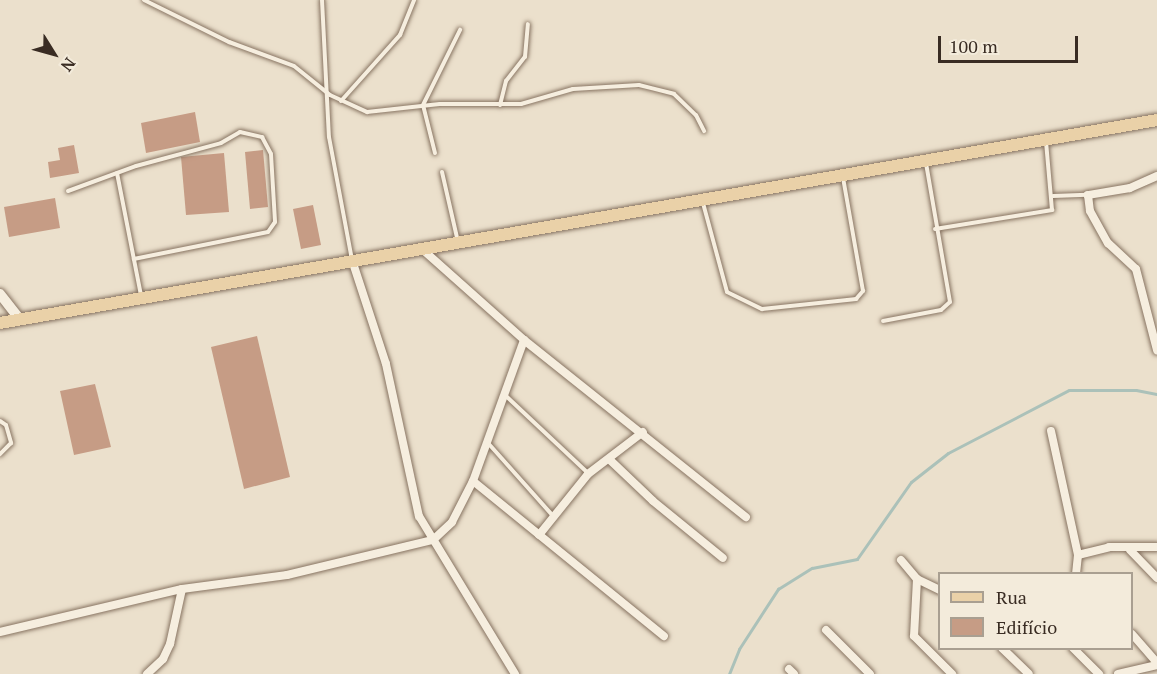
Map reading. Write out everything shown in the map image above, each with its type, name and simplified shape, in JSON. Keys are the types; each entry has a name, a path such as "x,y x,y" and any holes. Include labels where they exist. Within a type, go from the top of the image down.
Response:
{"main road":[{"path":"0,323 1157,120"}],"street":[{"path":"1157,176 1130,188 1088,195 1090,211 1108,243 1136,269 1157,350"},
{"path":"422,249 524,340 643,432 746,517"},
{"path":"352,260 386,364 419,516 515,674"},
{"path":"0,294 19,318"},
{"path":"0,632 182,589 287,574 433,540 452,522 473,481 506,396 524,340"},
{"path":"1051,431 1078,555 1076,572"},
{"path":"539,535 588,474 610,460 643,432"},
{"path":"610,460 653,501 723,558"},
{"path":"473,481 664,636"},
{"path":"1078,555 1109,547 1130,550 1157,547"},
{"path":"1130,550 1157,578"},
{"path":"901,560 917,579 938,590"},
{"path":"917,579 914,636 951,674"},
{"path":"147,674 163,659 170,644 182,589"},
{"path":"826,630 870,674"},
{"path":"1118,674 1157,664 1133,636"},
{"path":"1004,650 1029,674"},
{"path":"1075,650 1099,674"}],"lane":[{"path":"322,0 330,95 329,137 352,260"},
{"path":"341,101 400,35 414,0"},
{"path":"147,1 229,42 294,66 330,95 367,112 423,105 500,105 573,89 639,85 674,94 696,115 704,131"},
{"path":"500,105 506,81 525,57 528,24"},
{"path":"435,153 423,105 460,30"},
{"path":"68,191 117,173 221,143 240,132 262,137 271,154 275,222 268,232 134,259"},
{"path":"935,229 1050,212 1054,207 1046,139"},
{"path":"883,321 941,310 950,302 935,229 926,159"},
{"path":"442,172 458,242"},
{"path":"117,173 142,299"},
{"path":"702,199 727,292 762,309 856,299 863,291 842,174"},
{"path":"1053,196 1088,195"},
{"path":"506,396 588,474"},
{"path":"0,421 6,425 11,443 0,454"},
{"path":"488,442 554,517"}],"building":[{"path":"195,112 200,142 146,153 141,123"},
{"path":"74,145 79,173 50,178 48,162 60,160 58,148"},
{"path":"263,150 268,207 250,209 245,152"},
{"path":"224,153 229,212 186,215 181,157"},
{"path":"55,198 60,228 9,237 4,207"},
{"path":"313,205 321,245 301,249 293,209"},
{"path":"257,336 290,477 244,489 211,347"},
{"path":"95,384 111,447 74,455 60,391"}],"waterway":[{"path":"729,674 739,649 778,589 812,568 857,559 911,482 948,453 1069,390 1136,390 1157,394"}]}
